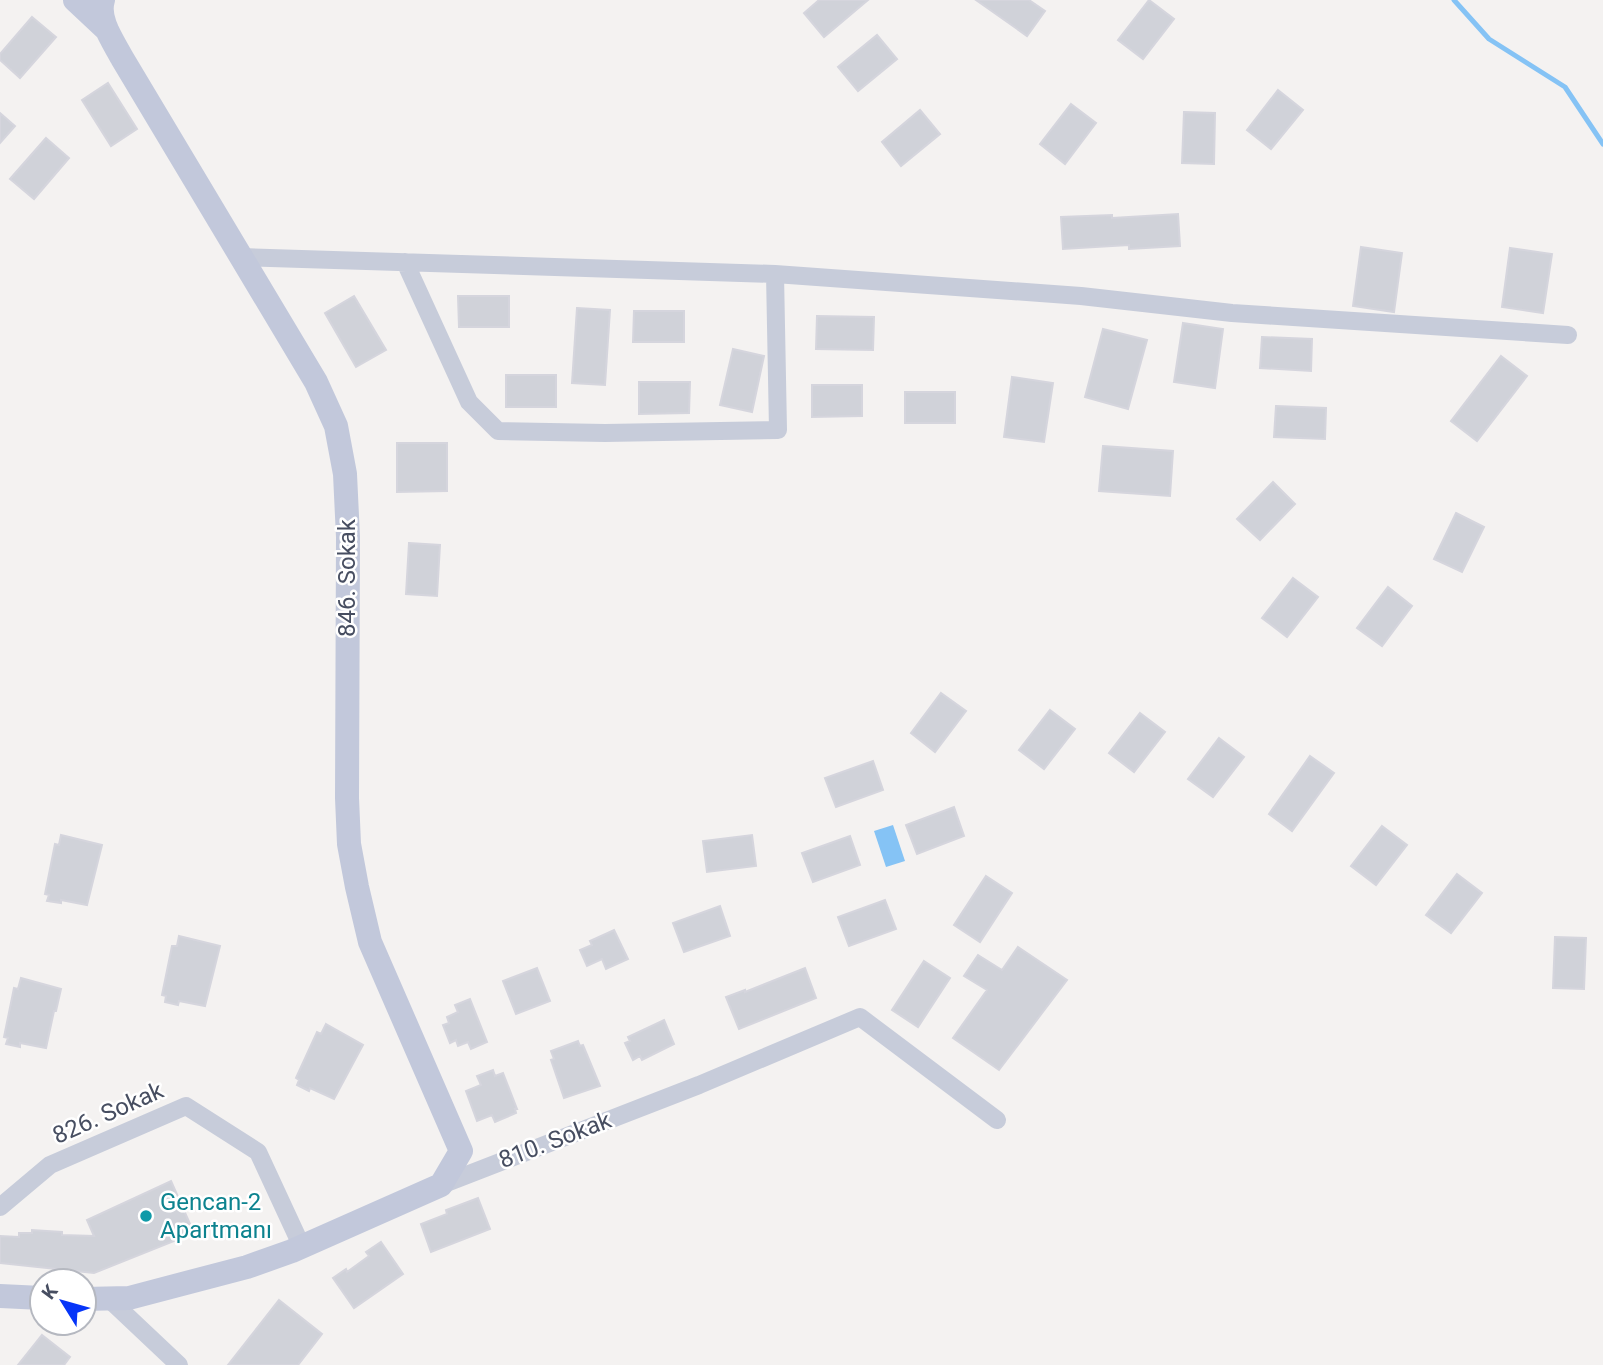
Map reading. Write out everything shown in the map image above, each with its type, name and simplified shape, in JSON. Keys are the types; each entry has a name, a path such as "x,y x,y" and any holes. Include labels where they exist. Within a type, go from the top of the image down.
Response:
{"street":[{"name":"846. Sokak","path":"75,0 104,13 241,257 316,382 337,426 345,474 348,537 349,844 370,943 461,1151 441,1185"},
{"path":"241,257 775,274 1081,296 1232,313 1568,335"},
{"path":"405,262 469,402 498,430 605,433 778,430 775,274"},
{"name":"810. Sokak","path":"98,1299 130,1298 234,1271 302,1247 441,1185 699,1085 860,1017 997,1120"},
{"name":"826. Sokak","path":"0,1207 50,1165 186,1106 258,1152 302,1247"},
{"path":"0,1296 28,1297"},
{"path":"109,1299 179,1365"}],"water":[{"path":"893,825 905,861 886,867 874,831"}],"building":[{"path":"819,0 868,0 824,37 804,13"},
{"path":"976,0 1029,0 1045,11 1027,36"},
{"path":"1149,0 1174,19 1143,59 1118,40"},
{"path":"32,17 56,37 20,78 0,60 0,54"},
{"path":"877,35 897,59 858,91 838,67"},
{"path":"108,83 137,129 111,146 82,100"},
{"path":"1278,90 1303,110 1271,149 1247,130"},
{"path":"1071,104 1096,123 1065,164 1040,144"},
{"path":"920,110 940,134 901,166 882,142"},
{"path":"1184,112 1215,113 1214,164 1182,163"},
{"path":"0,113 15,126 0,143"},
{"path":"46,138 69,158 34,199 10,179"},
{"path":"1178,214 1180,246 1129,249 1129,245 1063,249 1061,217 1112,215 1112,218"},
{"path":"1361,247 1402,253 1394,312 1353,306"},
{"path":"1510,248 1552,254 1543,313 1502,307"},
{"path":"354,296 386,350 356,367 325,313"},
{"path":"458,296 509,296 509,327 459,327"},
{"path":"577,308 610,310 605,385 572,383"},
{"path":"634,311 684,311 684,342 633,342"},
{"path":"817,316 874,317 873,350 816,349"},
{"path":"1183,323 1223,329 1215,388 1174,382"},
{"path":"1103,329 1147,340 1128,409 1085,397"},
{"path":"1262,337 1312,339 1311,371 1260,368"},
{"path":"733,349 764,356 752,412 720,405"},
{"path":"1501,356 1527,376 1477,441 1451,421"},
{"path":"506,375 556,375 556,407 506,407"},
{"path":"1012,377 1053,383 1044,442 1004,437"},
{"path":"639,382 690,382 689,413 639,414"},
{"path":"812,385 862,385 862,416 812,417"},
{"path":"905,392 955,392 955,423 905,423"},
{"path":"1276,406 1326,408 1325,439 1274,437"},
{"path":"397,443 447,443 447,491 397,492"},
{"path":"1103,446 1173,451 1170,496 1099,491"},
{"path":"1273,482 1295,504 1260,540 1237,519"},
{"path":"1456,513 1484,527 1462,572 1434,559"},
{"path":"409,543 440,545 437,596 406,594"},
{"path":"1293,578 1318,597 1287,637 1262,618"},
{"path":"1388,587 1412,606 1382,646 1357,628"},
{"path":"941,693 966,711 935,752 911,733"},
{"path":"1050,710 1075,729 1044,769 1019,750"},
{"path":"1140,713 1165,732 1134,772 1109,753"},
{"path":"1219,738 1244,757 1213,797 1188,779"},
{"path":"1310,756 1334,773 1292,831 1269,814"},
{"path":"873,761 883,790 836,807 825,778"},
{"path":"954,807 964,836 917,854 906,825"},
{"path":"1382,826 1407,845 1376,885 1351,866"},
{"path":"61,835 102,845 87,905 61,900 61,903 47,901 49,895 45,894 55,844 59,845"},
{"path":"752,835 756,866 707,872 703,841"},
{"path":"850,836 860,865 813,882 802,853"},
{"path":"1457,874 1482,893 1451,933 1426,915"},
{"path":"986,876 1012,893 980,942 954,925"},
{"path":"885,900 896,929 849,946 838,917"},
{"path":"720,906 730,936 684,952 673,923"},
{"path":"614,930 628,959 606,969 602,959 587,966 580,950 592,945 590,941"},
{"path":"179,936 220,946 205,1006 179,1001 178,1005 165,1002 166,996 162,995 172,946 177,946"},
{"path":"1555,937 1586,938 1584,989 1553,988"},
{"path":"1018,947 1067,980 999,1070 953,1038 987,990 964,976 978,955 1002,970"},
{"path":"924,961 950,978 918,1027 892,1010"},
{"path":"537,968 550,1001 516,1014 503,981"},
{"path":"805,968 816,998 739,1029 726,997"},
{"path":"21,978 61,989 46,1048 20,1043 20,1047 6,1044 8,1038 4,1037 14,988 18,989"},
{"path":"470,999 487,1042 471,1049 468,1042 458,1046 456,1040 450,1043 443,1025 449,1023 447,1017 458,1012 455,1005"},
{"path":"664,1020 674,1044 642,1060 640,1056 633,1060 625,1043 630,1041 628,1037"},
{"path":"326,1024 363,1045 334,1099 297,1085 299,1080 296,1078 317,1032 321,1034"},
{"path":"578,1041 580,1046 583,1045 600,1086 564,1098 551,1060 554,1059 551,1051"},
{"path":"493,1070 495,1076 503,1073 517,1109 516,1113 495,1122 492,1115 477,1121 466,1091 481,1085 477,1076"},
{"path":"171,1181 194,1233 98,1271 98,1267 38,1267 0,1263 0,1236 19,1237 19,1233 32,1233 32,1230 94,1236 87,1220"},
{"path":"478,1198 490,1229 431,1252 421,1224 447,1214 446,1210"},
{"path":"381,1242 403,1274 354,1308 333,1278 346,1269 347,1272 369,1256 366,1252"},
{"path":"279,1300 322,1334 298,1365 228,1365"},
{"path":"40,1337 45,1337 70,1357 64,1365 18,1365"}],"waterway":[{"path":"1454,0 1489,39 1565,87 1603,144"}],"place":[{"name":"Gencan-2 Apartmanı","path":"146,1216"}]}
